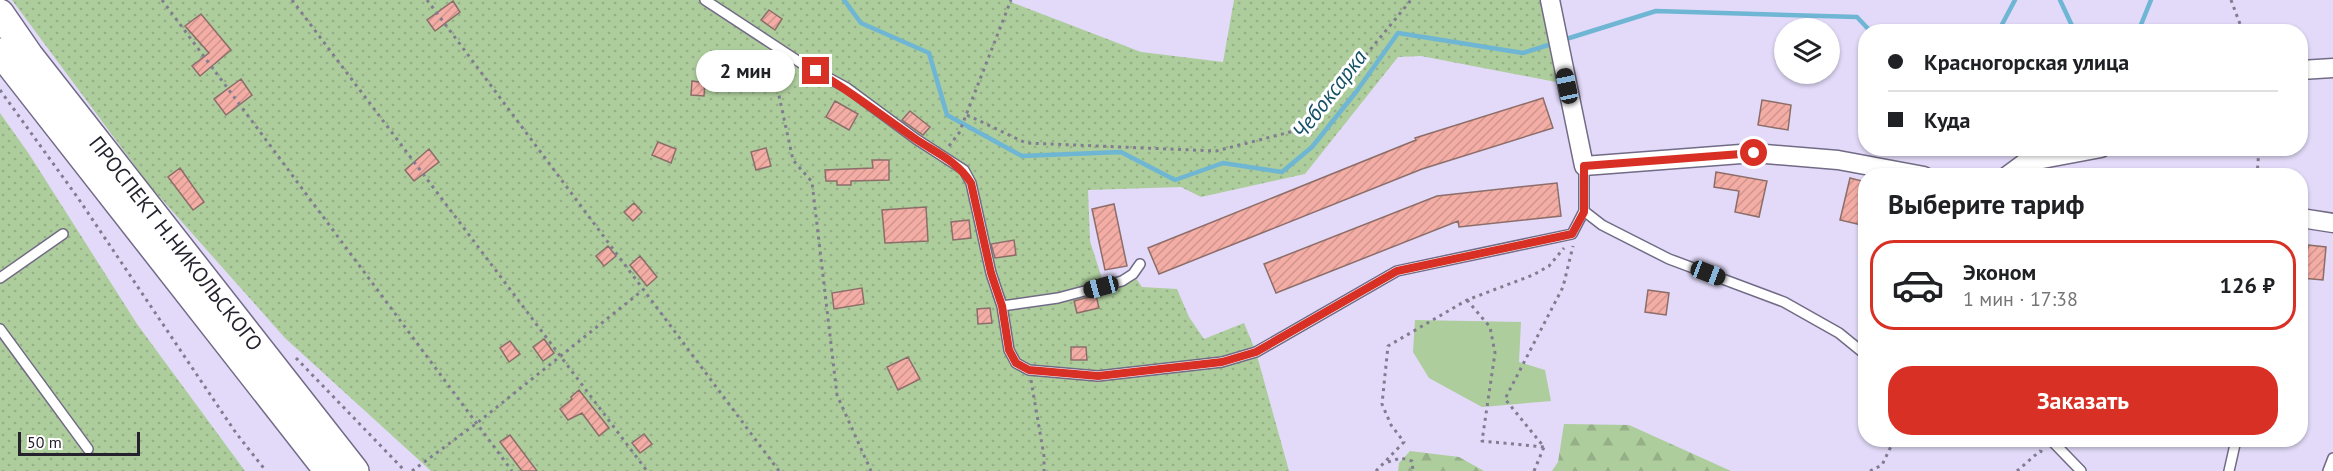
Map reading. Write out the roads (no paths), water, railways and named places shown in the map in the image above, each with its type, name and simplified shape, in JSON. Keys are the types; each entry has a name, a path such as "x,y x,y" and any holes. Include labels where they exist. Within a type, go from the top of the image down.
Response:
{"main road":[{"name":"ПРОСПЕКТ Н.НИКОЛЬСКОГО","path":"0,13 35,63 355,471"},
{"name":"ПРОСПЕКТ Н.НИКОЛЬСКОГО","path":"0,52 328,471"}],"street":[{"path":"1550,0 1584,166 1754,153 1838,160 1881,168"},
{"path":"2308,70 2333,68"},
{"path":"2018,168 2026,162 2058,156"},
{"path":"2308,219 2333,223"}],"lane":[{"path":"705,0 801,63 847,88 916,139 963,170 971,183 991,273 1002,306 1009,350 1016,363 1029,370 1098,376 1222,362 1256,352 1397,271 1572,234 1584,212 1584,166"},
{"path":"1584,212 1602,225 1669,259 1784,302 1839,333 1858,348"},
{"path":"0,278 63,234"},
{"path":"1002,306 1058,298 1122,281 1133,274 1140,264"},
{"path":"0,329 88,449"},
{"path":"2058,447 2081,471"},
{"path":"2229,471 2234,447"},
{"path":"2328,471 2333,458"}],"waterway":[{"name":"Чебоксарка","path":"844,0 861,23 929,53 947,115 1022,156 1121,152 1175,180 1223,163 1282,172 1312,147 1356,92 1398,33 1523,53 1555,43"},
{"name":"Чебоксарка","path":"2002,24 2015,0"},
{"name":"Чебоксарка","path":"2060,0 2071,24"},
{"name":"Чебоксарка","path":"2141,24 2151,0"},
{"name":"Чебоксарка","path":"1563,40 1656,11 1857,17 1864,24"}]}
